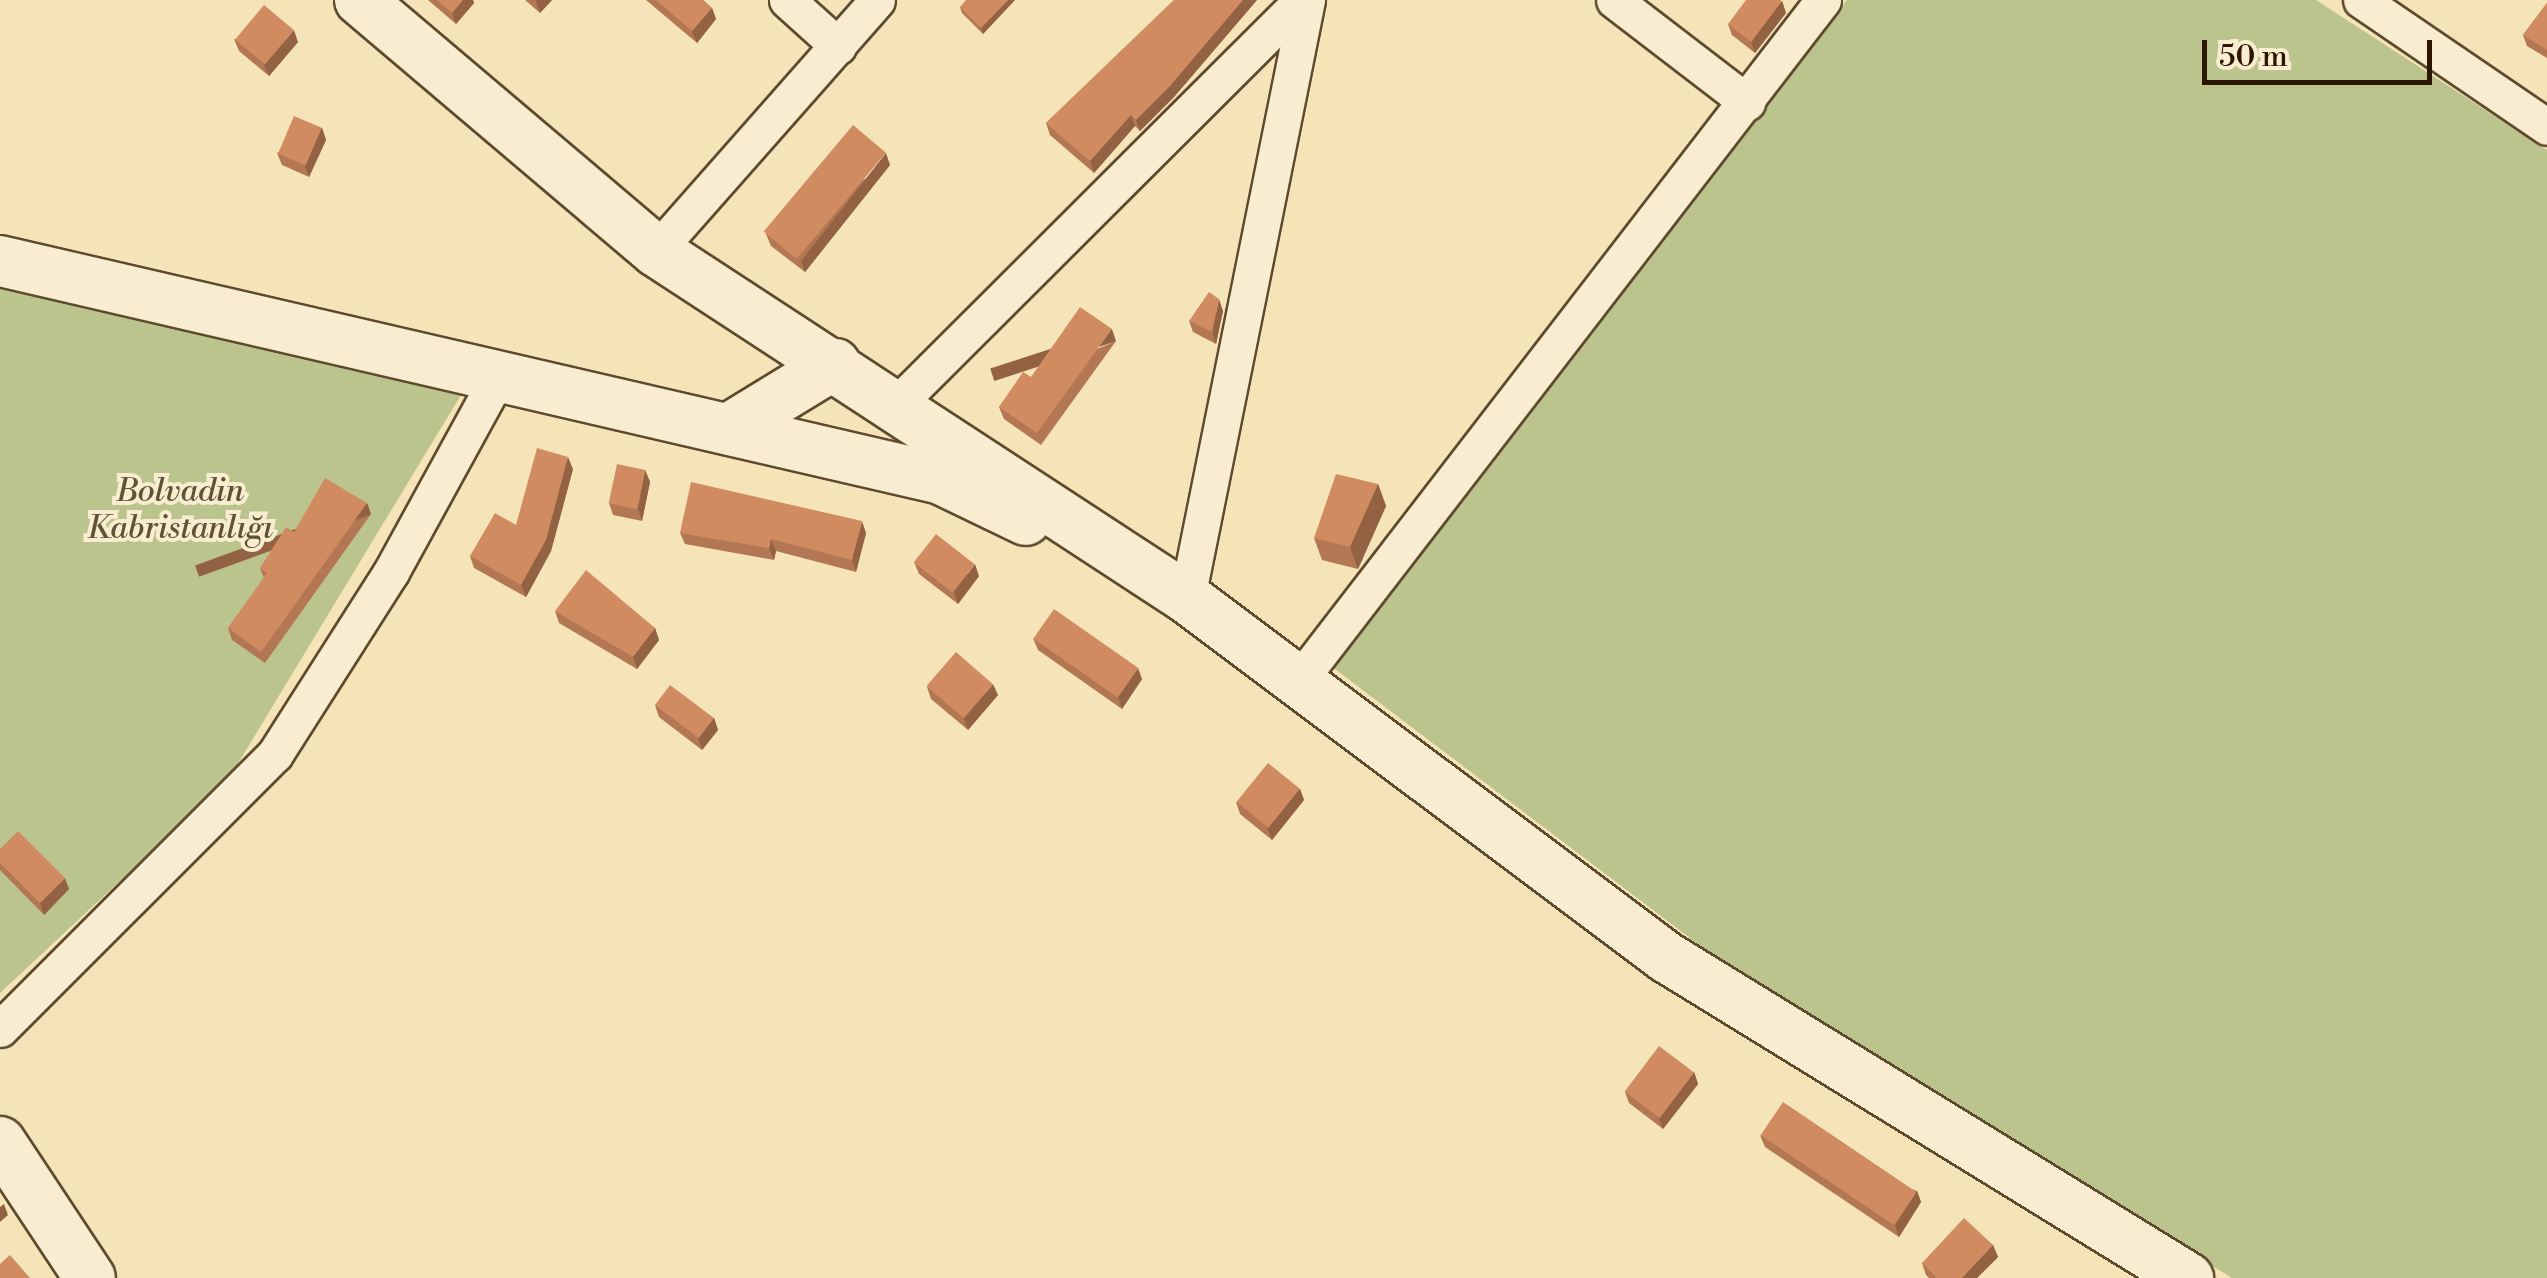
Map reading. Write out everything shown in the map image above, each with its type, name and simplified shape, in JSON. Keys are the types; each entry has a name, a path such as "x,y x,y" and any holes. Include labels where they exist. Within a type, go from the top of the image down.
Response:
{"street":[{"path":"360,0 656,250 898,403 1188,598 1666,957 2188,1278"},
{"path":"787,0 838,46"},
{"path":"656,250 877,0"},
{"path":"898,403 1305,0"},
{"path":"1188,598 1305,0"},
{"path":"1614,0 1747,102"},
{"path":"1300,679 1823,0"},
{"path":"2362,0 2547,126"},
{"path":"0,261 500,373 941,479 1188,598"},
{"path":"730,428 836,364"},
{"path":"0,1029 275,754 391,572 500,373"},
{"path":"0,1142 90,1278"}],"green space":[{"path":"1847,0 2316,0 2547,150 2547,1278 2232,1278 1744,979 1331,666"},
{"name":"Bolvadin Kabristanlığı","path":"0,287 464,390 228,780 0,993"}],"building":[{"path":"437,0 463,0 452,13"},
{"path":"656,0 703,0 712,8 692,31"},
{"path":"966,0 1008,0 981,28 960,7"},
{"path":"1174,0 1243,0 1170,86 1136,120 1131,115 1090,161 1046,123"},
{"path":"1746,0 1782,1 1751,42 1728,24"},
{"path":"2547,3 2547,50 2523,35"},
{"path":"264,5 294,30 265,65 235,39"},
{"path":"294,116 322,128 306,165 278,154"},
{"path":"853,125 886,153 797,259 764,231"},
{"path":"1209,292 1219,299 1212,332 1189,321"},
{"path":"1080,307 1112,329 1037,433 999,407 1023,372 1031,377"},
{"path":"537,448 568,457 546,540 521,585 470,556 495,513 516,525"},
{"path":"617,464 645,470 637,509 609,503"},
{"path":"1336,474 1378,484 1350,547 1314,538"},
{"path":"325,478 367,503 261,652 228,628 267,573 260,568 286,527 294,532"},
{"path":"691,482 862,521 852,560 771,539 769,548 680,533"},
{"path":"936,534 975,564 952,593 914,562"},
{"path":"586,570 655,628 633,657 555,611"},
{"path":"1054,609 1138,668 1118,698 1033,638"},
{"path":"956,652 993,684 963,718 926,686"},
{"path":"670,685 714,718 699,738 655,705"},
{"path":"1268,763 1300,789 1268,828 1237,802"},
{"path":"18,831 65,878 40,903 0,863 0,849"},
{"path":"1659,1046 1694,1072 1660,1118 1625,1092"},
{"path":"1783,1102 1916,1192 1894,1225 1761,1135"},
{"path":"1964,1218 1993,1245 1962,1278 1937,1278 1922,1263"},
{"path":"10,1255 30,1278 0,1278 0,1264"}]}
